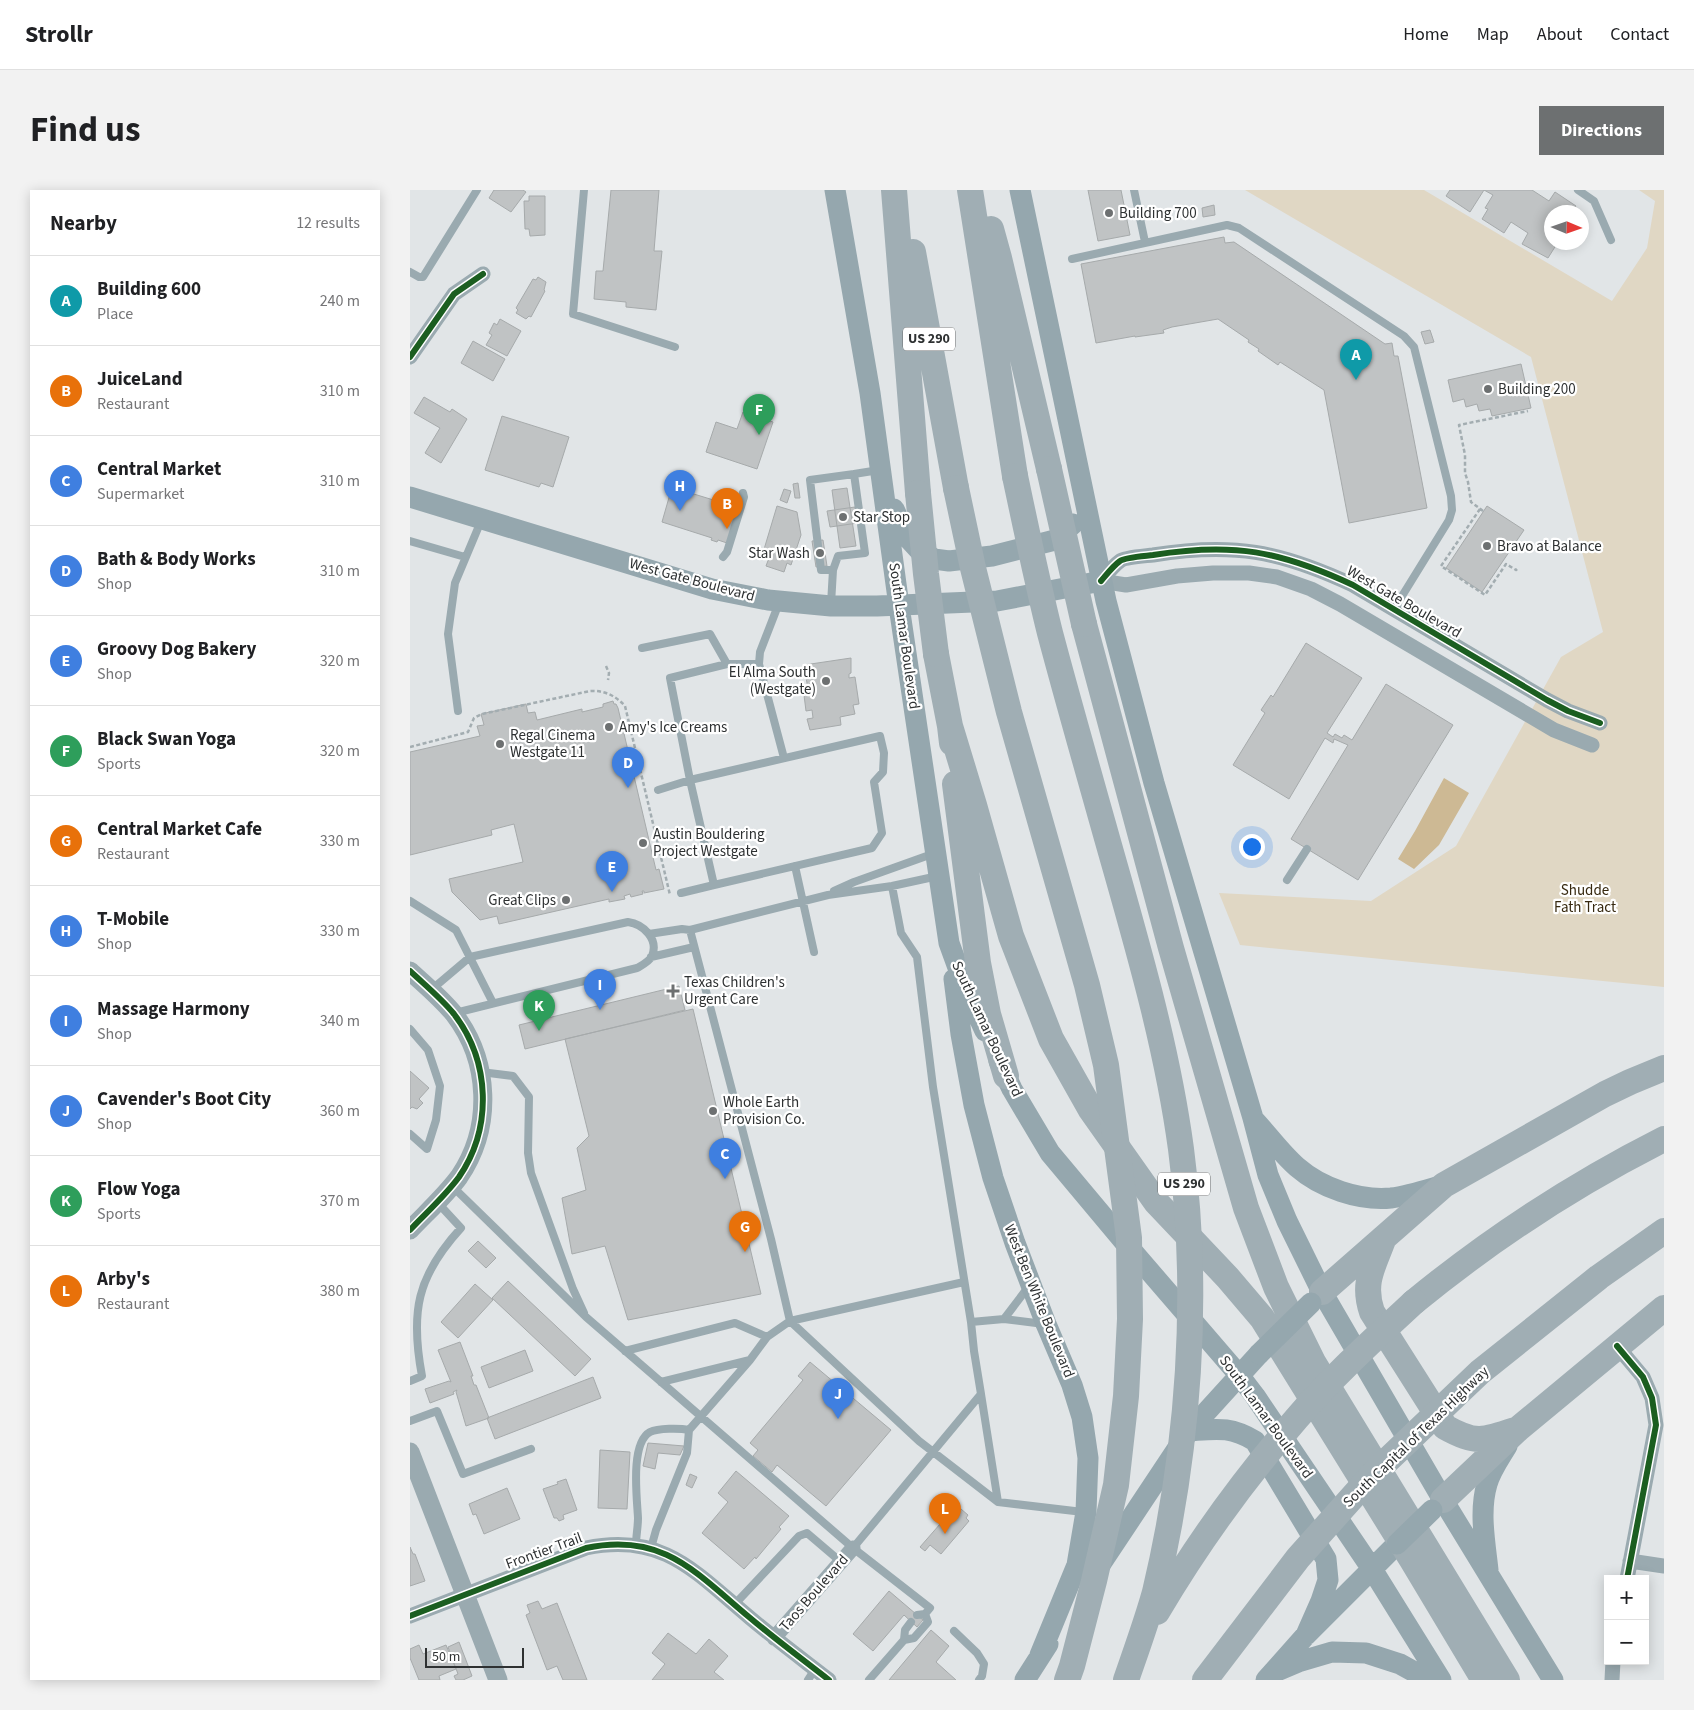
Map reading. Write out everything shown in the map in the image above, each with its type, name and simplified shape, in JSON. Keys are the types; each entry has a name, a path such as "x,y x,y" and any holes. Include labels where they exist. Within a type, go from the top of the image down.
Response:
{"highway":[{"path":"894,190 918,492 936,654 950,726 1011,936 1051,1038 1091,1110 1156,1202 1228,1278 1262,1318 1484,1680"},
{"name":"US 290","path":"902,190 956,488 973,568 1009,712 1087,985 1106,1065 1129,1238 1130,1329 1126,1396 1116,1485 1094,1581 1067,1680"},
{"name":"US 290","path":"970,190 1015,476 1050,632 1146,978 1164,1051 1182,1158 1188,1232 1189,1320 1186,1399 1176,1491 1156,1585 1126,1680"},
{"path":"980,190 999,258 1084,624 1190,1013 1246,1208 1276,1287 1313,1362 1508,1680"},
{"path":"950,726 956,798 978,963 988,1014 1006,1076"},
{"path":"1316,1298 1444,1185 1605,1094 1664,1068"},
{"path":"1117,1680 1169,1592 1232,1499 1298,1417 1362,1350 1414,1302 1456,1268 1533,1214 1590,1179 1664,1139"},
{"name":"South Capital of Texas Highway","path":"1206,1680 1298,1558 1373,1474 1480,1372 1599,1277 1664,1231"},
{"path":"1384,1237 1369,1276 1367,1298 1372,1312 1445,1427 1471,1439 1487,1440 1518,1429"},
{"path":"1437,1505 1518,1429 1664,1308"}],"main road":[{"name":"South Lamar Boulevard","path":"835,190 870,394 949,943 964,987 1006,1076 1050,1152 1239,1375 1379,1562 1441,1680"},
{"path":"1020,190 1102,580 1154,783 1268,1174 1316,1298 1437,1505 1488,1575 1554,1678"},
{"path":"882,478 906,536 918,549 934,559 949,561 992,556 1055,540 1071,527 1078,513 1081,484"},
{"name":"West Gate Boulevard","path":"410,497 712,588 780,601 831,606 899,606 997,601 1102,580"},
{"name":"West Ben White Boulevard","path":"949,943 961,1034 974,1105 993,1178 1030,1284 1072,1385 1082,1417 1088,1458 1086,1512 1077,1565 1040,1655"},
{"path":"1253,1118 1297,1167 1313,1179 1330,1187 1371,1198 1390,1198 1444,1185"},
{"name":"West Ben White Boulevard","path":"1025,1680 1189,1431 1259,1354 1316,1298"},
{"path":"1189,1431 1215,1429 1240,1432 1255,1442 1326,1559 1328,1580 1306,1635"},
{"path":"1488,1575 1484,1526 1484,1503 1487,1483 1497,1462 1518,1429"},
{"path":"1269,1677 1306,1635 1437,1505"},
{"path":"1269,1677 1298,1662 1332,1652 1366,1653 1400,1664 1429,1680"}],"street":[{"path":"410,357 454,294 483,274"},
{"name":"West Gate Boulevard","path":"1102,580 1121,560 1174,552 1212,548 1249,550 1283,557 1321,570 1353,585 1546,700 1600,723"},
{"name":"West Gate Boulevard","path":"1102,580 1126,585 1178,576 1213,573 1249,573 1277,577 1311,589 1340,604 1554,730 1592,745"},
{"path":"410,971 453,1013 470,1040 481,1072 483,1104 477,1140 464,1169 452,1186 410,1230"},
{"path":"1617,1346 1643,1377 1652,1398 1656,1425 1628,1575"},
{"path":"410,1452 498,1680"},
{"name":"Frontier Trail","path":"410,1616 586,1548 602,1545 636,1545 651,1548 671,1556 690,1567 774,1638 812,1674 829,1680"},
{"name":"Taos Boulevard","path":"774,1638 853,1548"},
{"path":"1630,1561 1664,1566"}],"lane":[{"path":"410,272 419,277 424,277 477,190"},
{"path":"584,190 572,314 675,347"},
{"path":"1134,190 1145,242"},
{"path":"1578,190 1594,200 1611,240"},
{"path":"1072,259 1226,225 1239,228 1404,336 1414,347 1451,496 1452,510 1449,520 1394,609"},
{"path":"833,570 822,570 810,480 854,474 882,478"},
{"path":"831,606 833,570 838,556 865,553 854,474"},
{"path":"723,557 727,552 744,497 743,493"},
{"path":"458,711 448,634 455,583 481,519"},
{"path":"410,541 465,557"},
{"path":"780,601 760,652 759,664 784,758"},
{"path":"642,648 710,634 727,664"},
{"path":"714,885 690,780 670,678 727,664 759,664"},
{"path":"658,790 690,780 880,736 884,753 883,772 874,782 882,833 872,848 681,893"},
{"path":"1287,880 1307,849"},
{"path":"828,895 854,882 935,853"},
{"path":"795,866 814,952"},
{"path":"649,934 682,928 690,930 828,895 892,886 939,875"},
{"path":"892,886 900,933 917,957 933,1087 998,1502"},
{"path":"410,901 456,930 493,1003"},
{"path":"430,990 470,957 628,922 642,926 649,934 654,947 652,957"},
{"path":"690,930 771,1239 790,1321 910,1433 998,1502 1086,1512"},
{"path":"453,1013 636,968 652,957 694,947"},
{"path":"410,1029 428,1050 440,1086 436,1120 427,1149 410,1134"},
{"path":"481,1072 513,1076 529,1097 528,1154 531,1173 570,1280 586,1317"},
{"path":"452,1186 586,1317 853,1548 930,1608 921,1615 928,1622 914,1638 904,1640"},
{"path":"410,1381 422,1376 415,1352 413,1313 420,1286 442,1249 462,1228 437,1202"},
{"path":"651,1548 656,1530 687,1453 689,1430 750,1360 767,1337 790,1321 964,1282"},
{"path":"1004,1319 1030,1284"},
{"path":"971,1322 1004,1319 1046,1324"},
{"path":"625,1351 735,1323 767,1337"},
{"path":"661,1382 750,1360"},
{"path":"853,1548 981,1394"},
{"path":"410,1420 437,1411 463,1474 531,1449"},
{"path":"636,1545 638,1519 636,1476 641,1443 650,1432 677,1428 689,1430"},
{"path":"734,1605 799,1536 807,1533 841,1562"},
{"path":"869,1680 904,1640 905,1630 911,1622"},
{"path":"954,1631 984,1664 982,1676 979,1680"}],"path":[{"path":"1484,511 1471,502 1459,424 1528,411"},
{"path":"1480,509 1442,566 1485,595 1506,564 1516,569"},
{"path":"606,666 609,673 608,680"},
{"path":"410,747 468,732 474,718 486,713 590,691 605,692 614,697 625,706 670,896"}],"green space":[{"name":"Shudde Fath Tract","path":"1245,190 1424,190 1612,301 1647,248 1655,201 1639,190 1664,190 1664,987 1240,945 1219,893 1371,901 1456,846 1561,657 1603,632 1531,357"}],"shaded area":[{"path":"1444,778 1469,793 1439,845 1414,869 1398,859"}],"building":[{"path":"494,190 523,190 526,192 511,212 489,198"},
{"path":"611,190 659,190 654,251 662,251 656,310 626,307 626,302 594,299 596,271 603,271"},
{"name":"Building 700","path":"1088,190 1121,190 1130,235 1098,241"},
{"path":"1450,190 1484,190 1470,212 1446,196"},
{"path":"1484,190 1532,190 1549,201 1555,192 1574,205 1544,205 1544,250 1553,250 1548,258 1522,244 1528,233 1511,222 1504,233 1482,219 1488,209 1485,208 1493,195"},
{"path":"529,196 545,196 545,235 530,236 529,229 525,229 524,201 529,201"},
{"path":"1214,205 1215,215 1203,217 1202,208"},
{"path":"1224,237 1225,243 1234,242 1385,344 1392,343 1394,356 1398,356 1427,508 1349,523 1324,390 1280,362 1278,365 1258,351 1259,349 1248,342 1249,340 1218,319 1172,327 1163,330 1164,333 1096,343 1081,264"},
{"path":"538,277 546,282 545,291 531,317 529,316 526,319 516,313 518,310 516,308 533,279 536,280"},
{"path":"500,319 521,331 507,356 486,345 492,335 489,333 494,323 497,325"},
{"path":"1430,330 1434,342 1425,344 1421,332"},
{"path":"473,341 505,359 493,381 461,363"},
{"name":"Building 200","path":"1521,364 1531,408 1492,416 1490,409 1479,411 1477,404 1466,407 1464,399 1453,402 1448,380"},
{"path":"424,397 450,412 452,409 467,419 441,463 425,453 440,428 414,413"},
{"path":"743,412 773,422 757,469 706,452 716,422 737,429"},
{"path":"502,416 569,437 553,487 541,483 539,487 485,470"},
{"path":"798,483 800,498 795,498 793,484"},
{"path":"847,488 856,546 840,548 832,490"},
{"path":"784,489 791,491 787,503 780,500"},
{"path":"684,491 720,502 721,499 731,502 730,505 738,508 727,543 718,540 717,542 711,540 712,538 662,522 670,494 682,498"},
{"path":"777,506 797,512 801,535 791,565 787,563 784,572 766,566 769,558 762,556"},
{"name":"Bravo at Balance","path":"1487,506 1524,530 1482,592 1446,568"},
{"name":"Star Stop","path":"855,507 858,523 830,527 827,511"},
{"name":"Star Wash","path":"823,540 827,566 816,567 812,541"},
{"path":"1306,643 1362,678 1327,733 1333,737 1335,734 1342,738 1344,735 1352,740 1386,684 1453,725 1358,880 1291,839 1348,745 1334,739 1333,743 1325,738 1289,799 1233,765 1265,713 1261,710 1271,695 1273,697"},
{"path":"851,658 849,678 855,677 859,704 853,705 855,714 840,717 841,725 810,730 807,719 813,718 812,710 806,711 804,695 806,694 805,689 808,689 804,665"},
{"path":"613,701 618,708 656,870 659,869 664,889 644,893 642,891 643,894 631,897 630,894 624,896 625,899 609,902 609,899 499,924 497,916 480,920 452,892 449,879 523,862 514,824 491,830 492,835 410,855 410,752 480,736 477,726 484,725 481,714 526,704 528,713 535,712 537,720 582,709 582,712 603,707 603,704"},
{"path":"679,986 685,1010 525,1049 519,1025"},
{"path":"693,1009 761,1294 628,1320 605,1246 572,1254 562,1198 586,1190 577,1148 589,1136 565,1039"},
{"path":"410,1071 429,1088 419,1099 423,1103 417,1109 412,1107 410,1109"},
{"path":"478,1241 496,1258 486,1268 468,1251"},
{"path":"508,1281 591,1359 575,1376 492,1298"},
{"path":"475,1284 493,1300 458,1338 441,1322"},
{"path":"460,1342 473,1376 471,1376 474,1385 476,1385 489,1418 466,1426 457,1390 453,1392 454,1394 430,1403 425,1389 451,1382 438,1350"},
{"path":"525,1350 533,1371 489,1388 481,1367"},
{"path":"810,1362 891,1430 826,1506 777,1465 772,1472 753,1456 758,1450 750,1443 803,1380 798,1376"},
{"path":"593,1377 601,1398 495,1439 487,1418"},
{"path":"648,1443 684,1446 680,1455 658,1453 655,1469 643,1466"},
{"path":"600,1450 630,1452 627,1509 598,1508"},
{"path":"736,1471 789,1516 779,1527 781,1529 756,1559 755,1557 744,1569 702,1533 728,1502 718,1493"},
{"path":"690,1474 697,1477 692,1488 686,1485"},
{"path":"566,1479 577,1510 563,1515 564,1519 559,1521 557,1518 554,1518 543,1489"},
{"path":"507,1488 520,1519 484,1534 476,1514 473,1515 469,1504"},
{"path":"954,1508 958,1512 961,1509 968,1515 966,1518 969,1521 941,1554 930,1545 925,1551 920,1547"},
{"path":"410,1547 413,1554 415,1554 425,1581 410,1586"},
{"path":"889,1591 923,1620 917,1627 904,1615 873,1651 853,1634"},
{"path":"538,1601 542,1609 557,1603 587,1680 563,1680 557,1666 547,1670 526,1615 530,1613 527,1605"},
{"path":"931,1630 949,1646 936,1662 956,1680 889,1680"},
{"path":"668,1633 696,1654 709,1639 728,1656 714,1672 724,1680 652,1680 665,1664 652,1653"},
{"path":"459,1642 472,1676 463,1680 456,1680 454,1676 458,1674 448,1647"},
{"path":"419,1645 423,1654 446,1645 456,1669 439,1676 440,1680 419,1680 410,1658 410,1649"}],"cycle path":[{"path":"410,357 454,294 483,274"},
{"path":"1101,581 1120,561 1135,557 1208,549 1256,552 1279,557 1327,573 1353,585 1547,700 1568,711 1600,723"},
{"path":"410,971 449,1008 466,1032 475,1052 483,1094 482,1116 478,1137 470,1158 454,1184 410,1230"},
{"path":"1617,1346 1643,1377 1652,1398 1656,1425 1628,1575"},
{"path":"410,1616 586,1548 613,1545 636,1546 657,1551 694,1571 829,1680"}],"place":[{"name":"Building 700","path":"1109,213"},
{"name":"Building 600","path":"1356,380"},
{"name":"Building 200","path":"1488,389"},
{"name":"Black Swan Yoga","path":"759,435"},
{"name":"T-Mobile","path":"680,511"},
{"name":"Star Stop","path":"843,517"},
{"name":"JuiceLand","path":"727,529"},
{"name":"Bravo at Balance","path":"1487,546"},
{"name":"Star Wash","path":"820,553"},
{"name":"El Alma South (Westgate)","path":"826,681"},
{"name":"Amy's Ice Creams","path":"609,727"},
{"name":"Regal Cinema Westgate 11","path":"500,744"},
{"name":"Bath & Body Works","path":"628,788"},
{"name":"Austin Bouldering Project Westgate","path":"643,843"},
{"name":"Groovy Dog Bakery","path":"612,892"},
{"name":"Great Clips","path":"566,900"},
{"name":"Texas Children's Urgent Care","path":"673,991"},
{"name":"Massage Harmony","path":"600,1010"},
{"name":"Flow Yoga","path":"539,1031"},
{"name":"Whole Earth Provision Co.","path":"713,1111"},
{"name":"Central Market","path":"725,1179"},
{"name":"Central Market Cafe","path":"745,1252"},
{"name":"Cavender's Boot City","path":"838,1419"},
{"name":"Arby's","path":"945,1534"}]}
